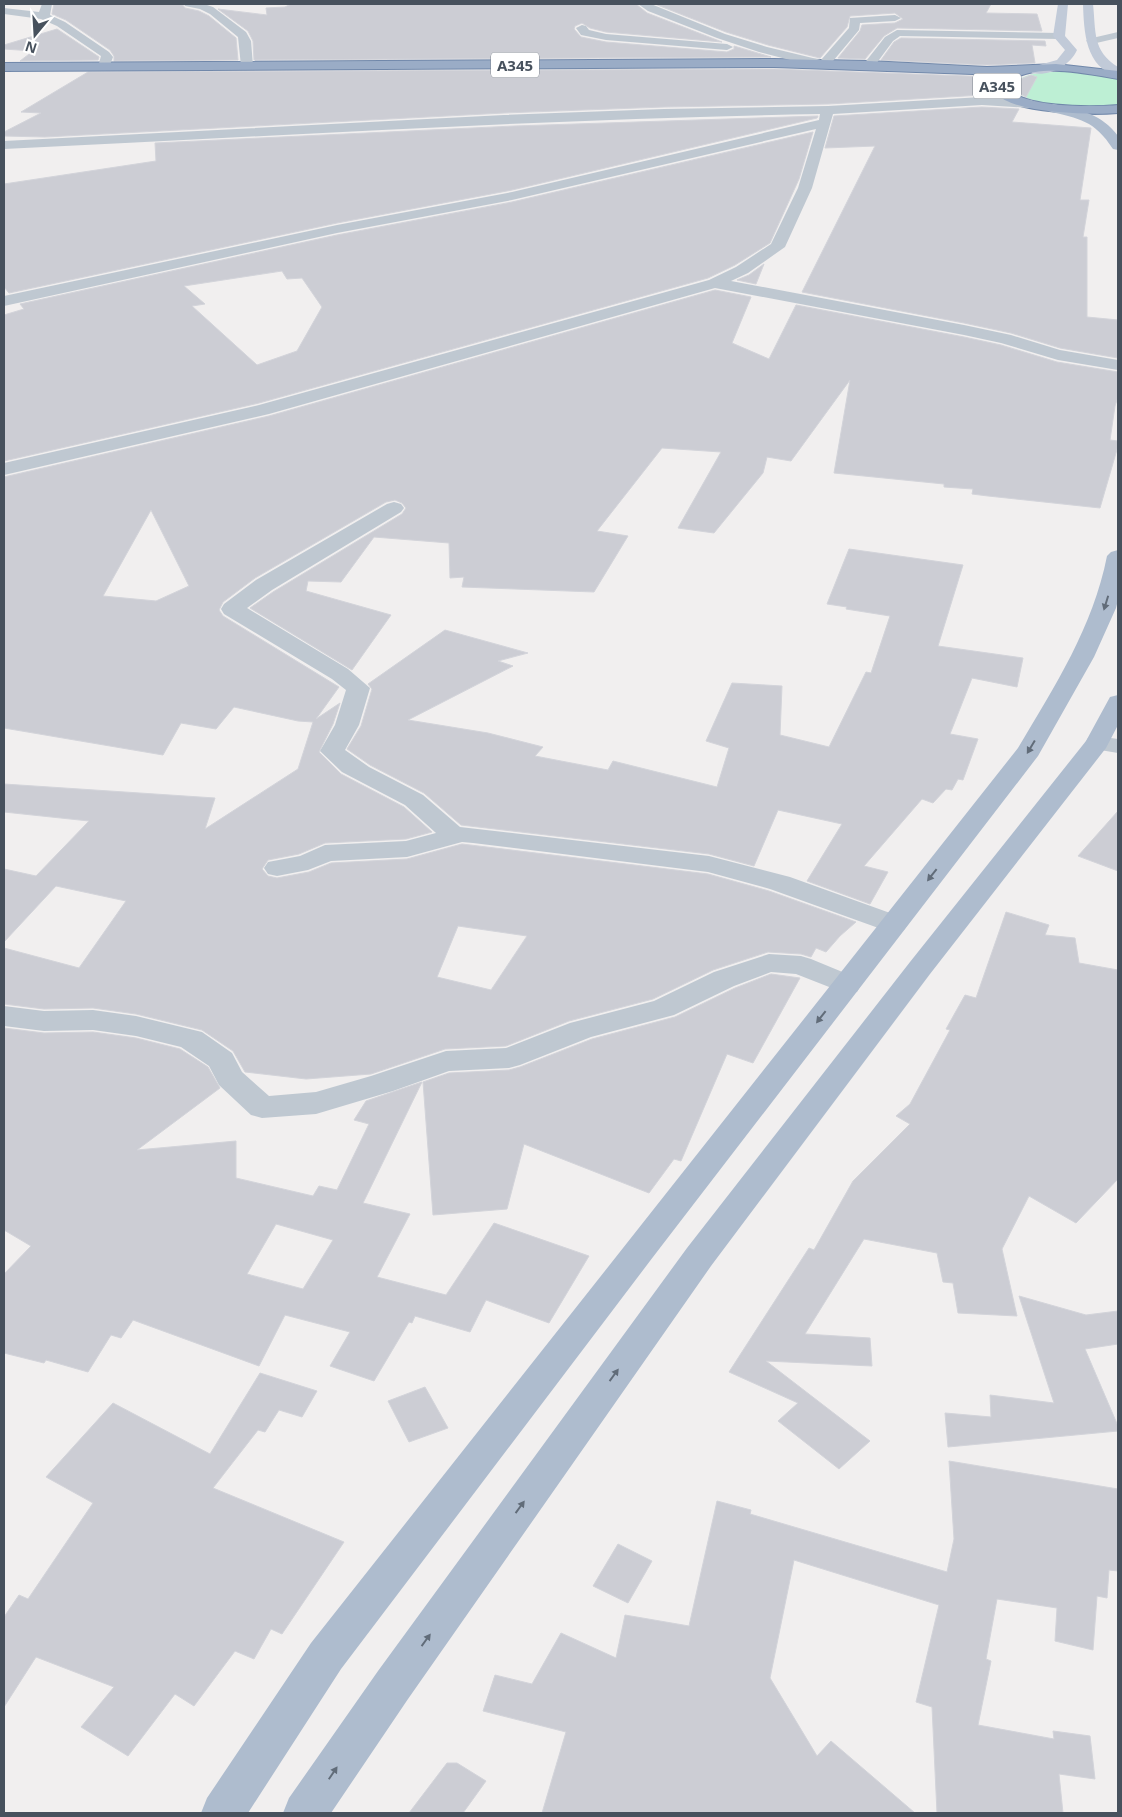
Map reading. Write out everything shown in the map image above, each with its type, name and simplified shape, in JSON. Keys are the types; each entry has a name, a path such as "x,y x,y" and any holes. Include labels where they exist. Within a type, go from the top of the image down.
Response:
{"highway":[{"name":"A345","path":"4,67 822,64 987,71 1082,69 1118,73"},
{"name":"A345","path":"4,71 794,67 888,70 950,74 982,80 999,89 1007,96 1031,104 1053,108 1088,111 1118,109"},
{"name":"A345","path":"999,89 1002,79 1031,70"}],"main road":[{"path":"1031,70 1054,66 1066,61 1071,50 1059,36 1063,4"},
{"path":"1088,4 1092,42 1099,59 1118,73"},
{"path":"1053,108 1084,115 1103,124 1109,130 1118,146"},
{"path":"223,1813 326,1656 1029,751 1080,662 1104,610 1118,556"},
{"path":"305,1813 393,1685 699,1257 920,968 1108,744 1118,702"}],"street":[{"path":"44,16 47,4"},
{"path":"189,4 211,9 242,35 247,66"},
{"path":"643,4 720,36 763,50 822,64 855,28 854,20 895,18"},
{"path":"4,12 44,16 61,24 105,54 104,66"},
{"path":"582,28 586,33 606,37 763,50"},
{"path":"869,65 888,39 897,33 1059,36"},
{"path":"1092,42 1118,34"},
{"path":"982,101 999,89"},
{"path":"4,144 312,131 504,119 664,113 827,117 982,101 1031,104"},
{"path":"4,469 263,410 715,283 742,270 777,247 805,188 827,117"},
{"path":"4,301 337,229 512,196 827,117"},
{"path":"715,283 964,330 1005,339 1058,355 1118,365"},
{"path":"394,508 264,585 232,609 340,674 358,688 347,725 332,751 343,763 413,800 434,816 454,836"},
{"path":"277,868 308,862 325,853 408,849 454,836 473,835 709,864 780,883 894,924"},
{"path":"4,1016 44,1021 93,1020 136,1026 191,1039 221,1060 230,1078 262,1107 316,1103 382,1084 446,1060 509,1058 581,1030 664,1008 724,979 769,963 801,965 847,984"}],"green space":[{"path":"1045,72 1088,73 1118,79 1118,105 1077,106 1044,103 1019,93 1012,85 1017,80 1030,75"}],"building":[{"path":"54,4 182,4 185,8 199,11 209,16 236,38 238,60 114,61 114,56 110,50 66,20 52,14"},
{"path":"291,4 636,4 647,13 722,42 606,32 590,28 582,23 575,26 574,29 581,37 606,42 727,52 734,49 734,46 771,57 254,60 253,41 248,31 218,9 267,15 266,8 285,7"},
{"path":"655,4 991,4 986,13 1037,14 1042,31 897,28 884,36 865,59 838,58 860,31 862,25 895,23 903,19 895,13 850,16 847,27 820,58 726,32"},
{"path":"57,29 99,57 98,60 20,61 33,51 4,49 4,45"},
{"path":"901,38 1045,41 1046,46 1032,45 1035,63 987,65 881,60 894,42"},
{"path":"774,69 996,77 990,83 997,96 982,95 828,104 664,107 504,113 45,137 4,136 4,132 41,113 21,112 88,72"},
{"path":"1031,75 1037,77 1026,97 1013,90 1008,84"},
{"path":"982,107 1019,109 1012,122 1091,128 1080,200 1089,200 1083,237 1087,237 1087,317 1118,320 1118,358 1060,348 1011,333 964,323 802,292 875,146 825,148 834,116"},
{"path":"818,116 817,118 512,190 337,223 9,293 4,287 4,184 156,161 155,143 514,126"},
{"path":"813,132 799,179 770,243 735,265 708,278 259,403 4,461 4,315 24,309 20,304 337,235 512,202","holes":["282,271 287,279 302,278 322,307 297,351 257,365 192,306 205,304 184,286"]},
{"path":"764,264 756,284 737,280 749,275"},
{"path":"715,290 751,297 732,343 769,359 796,305 964,337 1001,345 1057,362 1118,372 1118,397 1110,440 1118,441 1118,446 1100,508 972,494 973,489 944,487 944,484 834,473 850,380 791,461 767,457 763,473 714,533 678,528 721,452 662,448 597,531 628,536 594,592 462,587 464,577 450,578 449,543 374,537 341,582 308,581 306,591 391,615 352,670 250,608 273,592 402,514 406,508 402,503 395,500 386,502 255,578 223,602 219,610 223,616 339,687 316,719 340,703 333,724 319,752 341,774 404,807 432,832 406,839 325,843 299,854 268,860 262,869 268,876 277,878 309,872 331,863 407,859 462,844 708,874 769,891 856,922 826,952 816,948 811,957 801,954 768,952 713,970 653,999 569,1021 506,1046 445,1049 371,1074 306,1079 245,1072 233,1051 202,1030 136,1014 93,1008 44,1009 4,1004 4,948 79,968 126,901 56,886 4,942 4,869 36,876 89,821 4,812 4,784 215,798 205,829 298,769 313,722 298,721 234,707 216,729 181,723 163,755 4,728 4,477 269,416","holes":["151,510 189,586 156,601 103,596","458,926 527,936 491,990 437,977"]},
{"path":"849,549 963,565 938,646 1023,658 1017,687 972,678 950,734 978,739 963,780 958,779 952,790 946,789 933,803 922,799 864,866 888,872 870,904 807,881 842,824 778,810 754,866 709,854 461,825 424,793 370,765 347,749 361,726 372,689 368,684 445,630 528,653 498,661 513,666 408,720 488,733 543,747 535,756 608,770 613,761 717,787 729,748 706,741 732,683 782,686 780,735 829,747 866,672 871,673 890,616 827,604"},
{"path":"1118,811 1118,871 1078,856"},
{"path":"1006,912 1049,925 1045,935 1075,938 1079,963 1118,970 1118,1179 1076,1223 1029,1196 1002,1249 1017,1316 958,1313 953,1283 943,1282 937,1253 864,1239 805,1334 870,1338 872,1366 766,1361 870,1441 839,1469 778,1421 798,1403 729,1372 809,1248 814,1250 853,1181 910,1124 896,1116 910,1104 950,1030 946,1029 965,995 976,998"},
{"path":"771,974 800,978 753,1063 727,1054 681,1161 674,1159 649,1193 524,1144 507,1209 433,1215 423,1082 449,1073 509,1070 520,1067 592,1039 675,1017 735,988"},
{"path":"4,1028 44,1033 93,1032 136,1038 180,1049 208,1067 220,1088 137,1150 236,1141 236,1178 313,1196 319,1186 337,1190 369,1124 354,1120 366,1101 422,1082 363,1203 410,1214 377,1277 446,1295 494,1223 589,1256 549,1323 486,1300 470,1332 415,1316 412,1323 409,1322 374,1381 330,1366 350,1332 285,1315 259,1366 133,1320 121,1338 111,1335 88,1372 46,1360 44,1363 4,1353 4,1274 31,1246 4,1230","holes":["276,1224 333,1240 303,1289 247,1274"]},
{"path":"1019,1296 1086,1315 1118,1311 1118,1344 1085,1349 1118,1426 1118,1431 948,1447 945,1413 991,1417 990,1395 1054,1403"},
{"path":"260,1373 317,1391 302,1417 279,1410 265,1432 258,1430 213,1488 344,1542 282,1634 271,1629 254,1659 235,1651 194,1706 175,1694 128,1756 81,1727 114,1687 36,1657 4,1707 4,1617 19,1595 28,1599 93,1503 46,1477 113,1403 210,1454"},
{"path":"425,1387 448,1428 409,1442 388,1401"},
{"path":"949,1461 1118,1489 1118,1571 1109,1570 1107,1598 1097,1596 1093,1650 1055,1641 1057,1608 997,1599 986,1659 991,1661 978,1725 1054,1739 1053,1731 1090,1736 1095,1779 1059,1774 1063,1813 937,1813 932,1707 916,1702 939,1605 794,1560 770,1678 817,1756 831,1741 915,1813 542,1813 566,1732 483,1711 495,1675 532,1684 561,1633 616,1658 625,1615 689,1626 717,1501 751,1510 750,1514 947,1572 954,1539"},
{"path":"618,1544 652,1561 628,1603 593,1586"},
{"path":"447,1763 457,1763 486,1781 463,1813 409,1813"}]}
